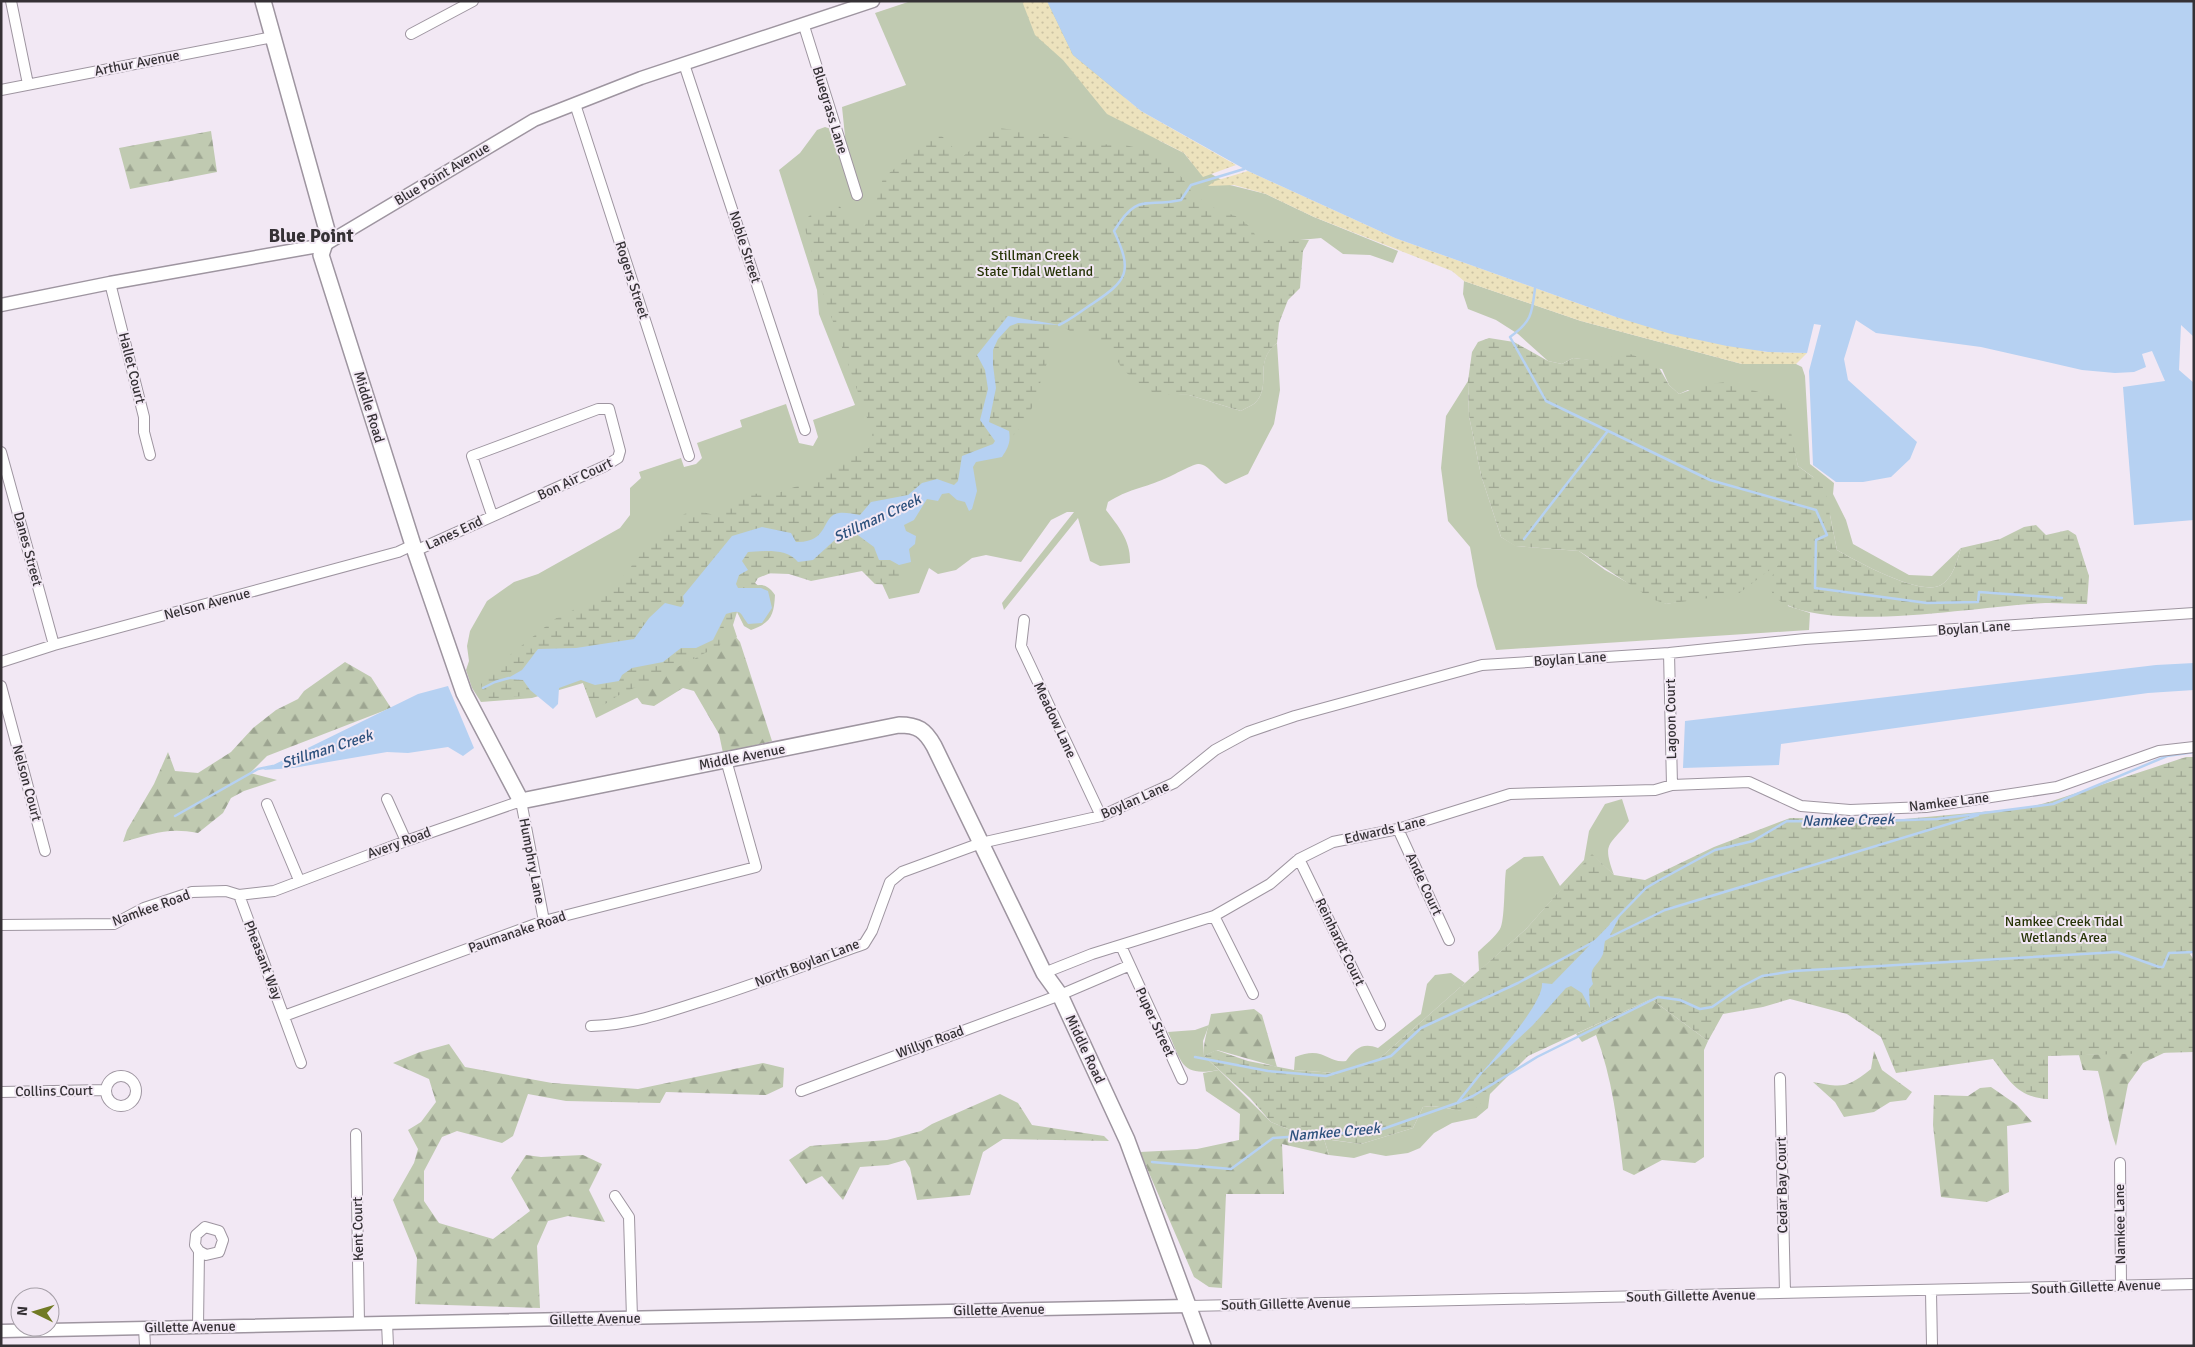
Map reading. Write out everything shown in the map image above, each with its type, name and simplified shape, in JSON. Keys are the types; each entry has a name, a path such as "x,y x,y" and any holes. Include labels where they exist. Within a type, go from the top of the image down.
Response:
{"main road":[{"name":"Middle Road","path":"263,1 328,234 321,255 414,548 464,693 521,801"},
{"name":"Middle Avenue","path":"521,801 899,725 910,725 924,730 943,764"},
{"name":"Middle Road","path":"943,764 1044,973 1060,995 1127,1140 1203,1346"}],"street":[{"path":"11,1 28,84"},
{"path":"411,34 473,1"},
{"name":"Blue Point Avenue","path":"1,305 110,282 324,244 534,120 684,64 804,26 873,1"},
{"name":"Bluegrass Lane","path":"804,26 857,195"},
{"name":"Arthur Avenue","path":"1,90 273,37"},
{"name":"Noble Street","path":"684,64 805,430"},
{"name":"Rogers Street","path":"575,104 689,456"},
{"name":"Hallet Court","path":"110,282 144,417 144,432 150,455"},
{"name":"Bon Air Court","path":"598,409 609,409 620,451 618,458 605,466 492,515 472,456 598,409"},
{"name":"Danes Street","path":"1,452 54,645"},
{"name":"Lanes End","path":"414,548 492,515"},
{"name":"Nelson Avenue","path":"1,662 54,645 414,548"},
{"name":"Boylan Lane","path":"980,843 1101,816 1174,783 1215,750 1245,734 1295,716 1482,665 1669,653 1805,639 2194,614"},
{"name":"Meadow Lane","path":"1024,620 1021,646 1101,816"},
{"name":"Lagoon Court","path":"1669,653 1672,785"},
{"name":"Nelson Court","path":"1,686 45,851"},
{"name":"Namkee Lane","path":"1672,785 1749,782 1800,806 1850,810 1926,807 2057,787 2159,751 2194,747"},
{"name":"Paumanake Road","path":"284,1016 544,921 756,867 726,760"},
{"name":"Edwards Lane","path":"1044,973 1092,954 1214,916 1270,884 1299,860 1333,842 1398,829 1510,794 1655,790 1672,785"},
{"path":"387,799 406,840"},
{"name":"Avery Road","path":"239,895 279,889 406,840 521,801"},
{"name":"Humphry Lane","path":"521,801 544,921"},
{"path":"266,804 299,880"},
{"name":"Ande Court","path":"1398,829 1449,940"},
{"name":"North Boylan Lane","path":"591,1026 626,1024 668,1012 864,944 872,931 890,882 902,872 980,843"},
{"name":"Reinhardt Court","path":"1299,860 1380,1025"},
{"name":"Namkee Road","path":"1,924 114,924 144,908 192,892 226,891 239,895"},
{"name":"Pheasant Way","path":"239,895 301,1063"},
{"path":"1214,916 1253,994"},
{"path":"1121,946 1128,966"},
{"name":"Willyn Road","path":"801,1091 1060,995 1128,966"},
{"name":"Puper Street","path":"1128,966 1182,1079"},
{"name":"Cedar Bay Court","path":"1780,1078 1785,1293"},
{"name":"Collins Court","path":"1,1092 106,1090"},
{"name":"Kent Court","path":"356,1134 359,1323"},
{"name":"Namkee Lane","path":"2120,1163 2121,1285"},
{"path":"615,1196 629,1217 632,1318"},
{"path":"198,1327 199,1251"},
{"name":"South Gillette Avenue","path":"1188,1306 1785,1293 1931,1292 2194,1284"},
{"path":"1931,1292 1932,1346"},
{"name":"Gillette Avenue","path":"1,1331 1188,1306"},
{"path":"387,1323 388,1346"},
{"path":"144,1328 145,1346"}],"green space":[{"name":"Stillman Creek State Tidal Wetland","path":"911,1 1046,1 1160,141 1184,153 1191,162 1230,185 1266,194 1314,217 1398,251 1393,263 1370,255 1343,254 1321,238 1300,240 1178,394 1189,395 1241,411 1254,404 1260,396 1263,389 1266,358 1270,350 1277,343 1280,390 1274,424 1248,474 1226,484 1205,466 1198,464 1162,480 1122,494 1108,502 1106,510 1120,528 1126,541 1130,563 1100,566 1090,561 1078,518 1004,610 1002,603 1074,512 1067,512 1051,520 1021,562 986,555 972,558 956,570 938,574 929,568 919,593 889,599 874,566 778,570 748,582 747,587 763,585 769,588 775,595 774,608 767,621 751,630 744,626 737,612 733,625 737,637 685,674 596,718 583,683 532,698 481,702 472,688 466,670 469,661 467,646 470,631 487,601 514,582 538,574 620,528 630,515 630,488 641,478 639,472 681,458 684,467 696,464 702,458 697,443 742,427 740,420 786,404 799,443 813,446 818,437 813,420 855,405 819,314 817,290 779,170 800,153 817,130 825,127 831,129 834,140 845,136 842,107 906,85 875,13"},
{"path":"991,127 1066,137 1090,144 1125,145 1142,149 1165,162 1180,175 1194,195 1216,209 1238,217 1249,226 1259,240 1309,240 1303,251 1300,288 1288,300 1279,323 1277,343 1266,358 1263,389 1255,403 1241,411 1189,395 1155,394 1123,370 1112,352 1086,333 1070,331 1060,325 1051,332 1050,354 1028,419 1010,439 1008,431 989,422 996,388 992,365 993,350 998,339 1010,326 1007,316 977,355 985,370 988,389 981,412 985,429 995,440 993,444 963,457 959,465 958,481 954,485 922,483 908,495 871,502 860,515 824,528 818,538 805,542 732,536 683,596 684,603 681,607 665,603 649,618 634,639 576,648 538,649 527,661 523,680 536,695 484,699 480,679 555,619 612,591 644,550 684,514 698,511 719,516 745,494 778,493 814,480 829,471 835,463 852,458 872,446 872,432 825,299 803,222 814,211 839,205 853,226 864,227 874,210 883,178 939,133 962,157 978,144"},
{"path":"211,131 217,172 130,189 119,148"},
{"path":"1464,281 1581,321 1742,364 1796,364 1802,367 1805,376 1810,464 1834,483 1833,494 1846,520 1853,544 1909,575 1932,576 1961,548 1952,574 1941,585 1932,587 1919,586 1889,576 1837,550 1830,515 1813,477 1798,466 1793,445 1688,390 1679,394 1669,385 1662,369 1573,358 1562,364 1548,361 1518,334 1496,320 1468,309 1463,294"},
{"path":"1489,338 1514,342 1548,361 1562,364 1573,358 1604,361 1622,351 1657,364 1669,385 1679,394 1708,384 1728,382 1780,399 1786,408 1798,466 1821,483 1826,495 1837,550 1858,562 1904,582 1932,587 1941,585 1949,578 1961,548 2000,539 2024,527 2036,525 2046,535 2068,530 2076,535 2089,576 2087,604 2049,603 1868,617 1831,615 1800,610 1775,598 1769,582 1779,563 1738,594 1666,604 1652,599 1579,551 1515,546 1501,537 1481,475 1469,416 1468,381 1472,352 1478,342"},
{"path":"1468,381 1469,416 1481,475 1501,537 1516,546 1579,551 1605,570 1666,604 1698,598 1780,562 1788,606 1810,613 1809,630 1496,650 1477,586 1470,547 1448,521 1441,468 1446,416"},
{"path":"855,533 874,547 875,553 884,561 890,560 899,565 899,582 895,585 875,584 862,571 811,581 789,574 761,573 755,583 761,588 738,588 737,580 744,565 742,561 748,552 775,551 794,557 827,549 838,537"},
{"path":"736,611 719,647 625,692 604,705 590,701 582,680 591,682 622,675 632,668 663,662 681,648 696,648 717,635 726,614"},
{"path":"729,628 740,642 772,741 723,753 719,734 694,691 683,688 654,706 642,704 631,689 719,647"},
{"path":"345,662 371,677 391,708 267,756 250,773 277,780 244,791 231,798 223,813 198,833 169,831 123,842 127,830 154,784 168,752 175,771 198,773 231,752 253,728 276,710 298,699 304,691"},
{"name":"Namkee Creek Tidal Wetlands Area","path":"2186,757 2194,757 2194,950 2190,954 2194,960 2194,1052 2048,1056 2048,1099 2038,1098 2022,1092 2010,1081 1993,1059 1896,1073 1881,1037 1847,1014 1790,999 1763,1007 1723,1014 1708,1041 1651,999 1528,1056 1472,1112 1429,1106 1423,1107 1413,1128 1361,1144 1305,1136 1271,1122 1250,1098 1204,1056 1216,1050 1248,1061 1294,1070 1335,1073 1379,1059 1526,929 1592,854 1614,875 1645,880 1714,847 1790,818 1904,819 2026,808"},
{"path":"1622,799 1629,821 1612,841 1608,850 1614,875 1592,855 1526,929 1479,971 1478,952 1502,925 1506,870 1524,857 1543,856 1560,886 1584,860 1589,831 1605,804"},
{"path":"1451,973 1465,983 1379,1059 1335,1073 1294,1070 1295,1057 1305,1054 1319,1054 1335,1060 1346,1061 1363,1046 1378,1048 1421,1014 1427,984 1435,975"},
{"path":"1651,999 1708,1041 1704,1050 1704,1157 1695,1163 1662,1160 1634,1175 1623,1170 1610,1084 1596,1035 1582,1042 1576,1034"},
{"path":"1254,1009 1262,1015 1277,1067 1217,1050 1204,1056 1205,1040 1211,1014"},
{"path":"1209,1025 1203,1041 1204,1056 1219,1070 1206,1072 1190,1069 1180,1059 1168,1032 1195,1030"},
{"path":"449,1044 465,1067 552,1083 638,1089 763,1063 784,1068 783,1087 766,1095 666,1092 660,1103 566,1101 528,1094 513,1136 502,1143 457,1131 442,1137 424,1171 424,1201 439,1223 493,1239 530,1211 511,1178 526,1155 541,1157 583,1155 602,1164 589,1190 605,1222 568,1216 548,1221 537,1246 540,1308 415,1304 417,1258 393,1200 414,1163 418,1149 408,1130 421,1122 436,1102 429,1079 393,1063 420,1052"},
{"path":"1874,1051 1882,1070 1912,1092 1906,1100 1890,1102 1874,1112 1844,1117 1835,1102 1813,1082 1838,1086 1856,1080 1871,1069"},
{"path":"2168,1051 2143,1063 2128,1084 2116,1146 2098,1071 2083,1070 2079,1055"},
{"path":"1219,1070 1271,1122 1305,1136 1324,1139 1329,1155 1282,1144 1284,1194 1226,1194 1222,1288 1209,1287 1194,1277 1140,1152 1197,1149 1239,1140 1240,1114 1206,1091 1203,1073"},
{"path":"1991,1087 2017,1105 2032,1122 2007,1126 2009,1192 1987,1202 1941,1197 1933,1125 1934,1095 1968,1096 1980,1088"},
{"path":"1490,1093 1488,1108 1476,1118 1452,1123 1434,1133 1420,1148 1408,1153 1386,1156 1370,1153 1354,1158 1329,1155 1324,1139 1361,1144 1413,1128 1423,1107 1472,1111"},
{"path":"1000,1094 1018,1103 1032,1125 1104,1136 1109,1141 1003,1139 983,1152 970,1195 917,1200 910,1168 905,1160 888,1165 860,1167 843,1200 822,1176 806,1184 789,1160 810,1146 887,1140 921,1131 932,1124"}],"sand":[{"path":"1022,1 1047,1 1073,55 1141,111 1236,165 1203,177 1184,153 1107,114 1063,60 1035,35"},
{"path":"1248,171 1395,238 1616,317 1766,352 1807,353 1796,364 1742,364 1581,321 1464,281 1452,271 1314,217 1266,194 1234,185 1208,186 1215,181"}],"water":[{"path":"1047,1 2194,1 2194,337 2181,325 2179,370 2194,383 2194,520 2134,525 2123,387 2165,381 2152,351 2142,354 2146,367 2134,372 2115,373 2082,370 1981,347 1876,333 1856,320 1844,359 1848,380 1917,442 1910,459 1891,477 1863,482 1836,482 1813,465 1809,371 1821,325 1814,324 1807,353 1768,352 1727,346 1671,334 1616,317 1395,238 1248,171 1141,111 1073,55"},
{"path":"1008,316 1060,325 1018,323 1010,326 998,339 993,350 996,388 989,422 1009,431 1010,438 1007,448 1002,457 976,462 973,467 977,491 972,509 969,511 965,502 957,500 949,493 942,494 938,501 927,499 914,520 904,525 906,531 916,536 915,544 909,549 911,562 899,565 890,560 879,560 874,547 855,533 838,537 813,560 798,562 788,554 775,551 748,552 742,561 748,570 739,575 736,584 738,588 761,588 768,591 772,608 762,623 748,624 738,612 726,614 713,640 696,648 681,648 663,662 632,668 622,675 619,681 595,685 581,680 559,688 558,704 553,709 530,690 523,680 506,679 522,670 538,649 576,648 634,639 649,618 665,603 681,607 684,603 683,596 732,536 762,527 791,533 796,542 807,541 820,534 833,515 844,513 860,515 871,502 908,495 922,483 937,479 954,485 958,481 962,456 993,444 995,441 980,420 988,389 985,370 977,355"},
{"path":"2194,663 2194,690 2148,693 1781,744 1779,765 1683,768 1685,721 2156,665"},
{"path":"448,686 474,748 463,756 448,747 408,753 387,752 293,768 263,770 418,694"},
{"path":"1622,912 1610,935 1613,936 1605,941 1601,959 1592,970 1593,984 1589,989 1590,1008 1582,993 1571,986 1566,988 1533,1025 1479,1076 1527,1017 1535,1004 1542,983 1552,984"}],"waterway":[{"name":"Stillman Creek","path":"1059,325 1104,296 1120,281 1124,274 1124,256 1114,231 1129,211 1143,204 1181,200 1191,185 1244,169"},
{"path":"1535,288 1530,316 1523,326 1510,337 1546,401 1710,480 1816,510 1827,535 1816,540 1815,588 1927,603 1978,602 1979,592 2062,598"},
{"path":"1524,539 1607,432"},
{"name":"Stillman Creek","path":"483,688 509,678"},
{"name":"Namkee Creek","path":"1611,924 1646,888 1715,850 1753,841 1787,821 1850,822 1937,819 2053,804 2167,756 2194,752"},
{"name":"Stillman Creek","path":"175,816 258,769 273,766"},
{"name":"Namkee Creek","path":"1612,936 1665,910 1978,815"},
{"name":"Namkee Creek","path":"1195,1057 1268,1071 1326,1076 1391,1056 1421,1028 1518,983 1597,940"},
{"path":"1152,1162 1231,1169 1273,1138 1377,1131 1473,1096 1537,1057 1658,997 1680,1000 1700,1009 1712,1007 1741,987 1762,976 1794,971 2117,952 2163,967 2169,953 2194,952"},
{"name":"Namkee Creek","path":"1458,1102 1481,1073"}],"district":[{"name":"Blue Point","path":"311,236"}]}
